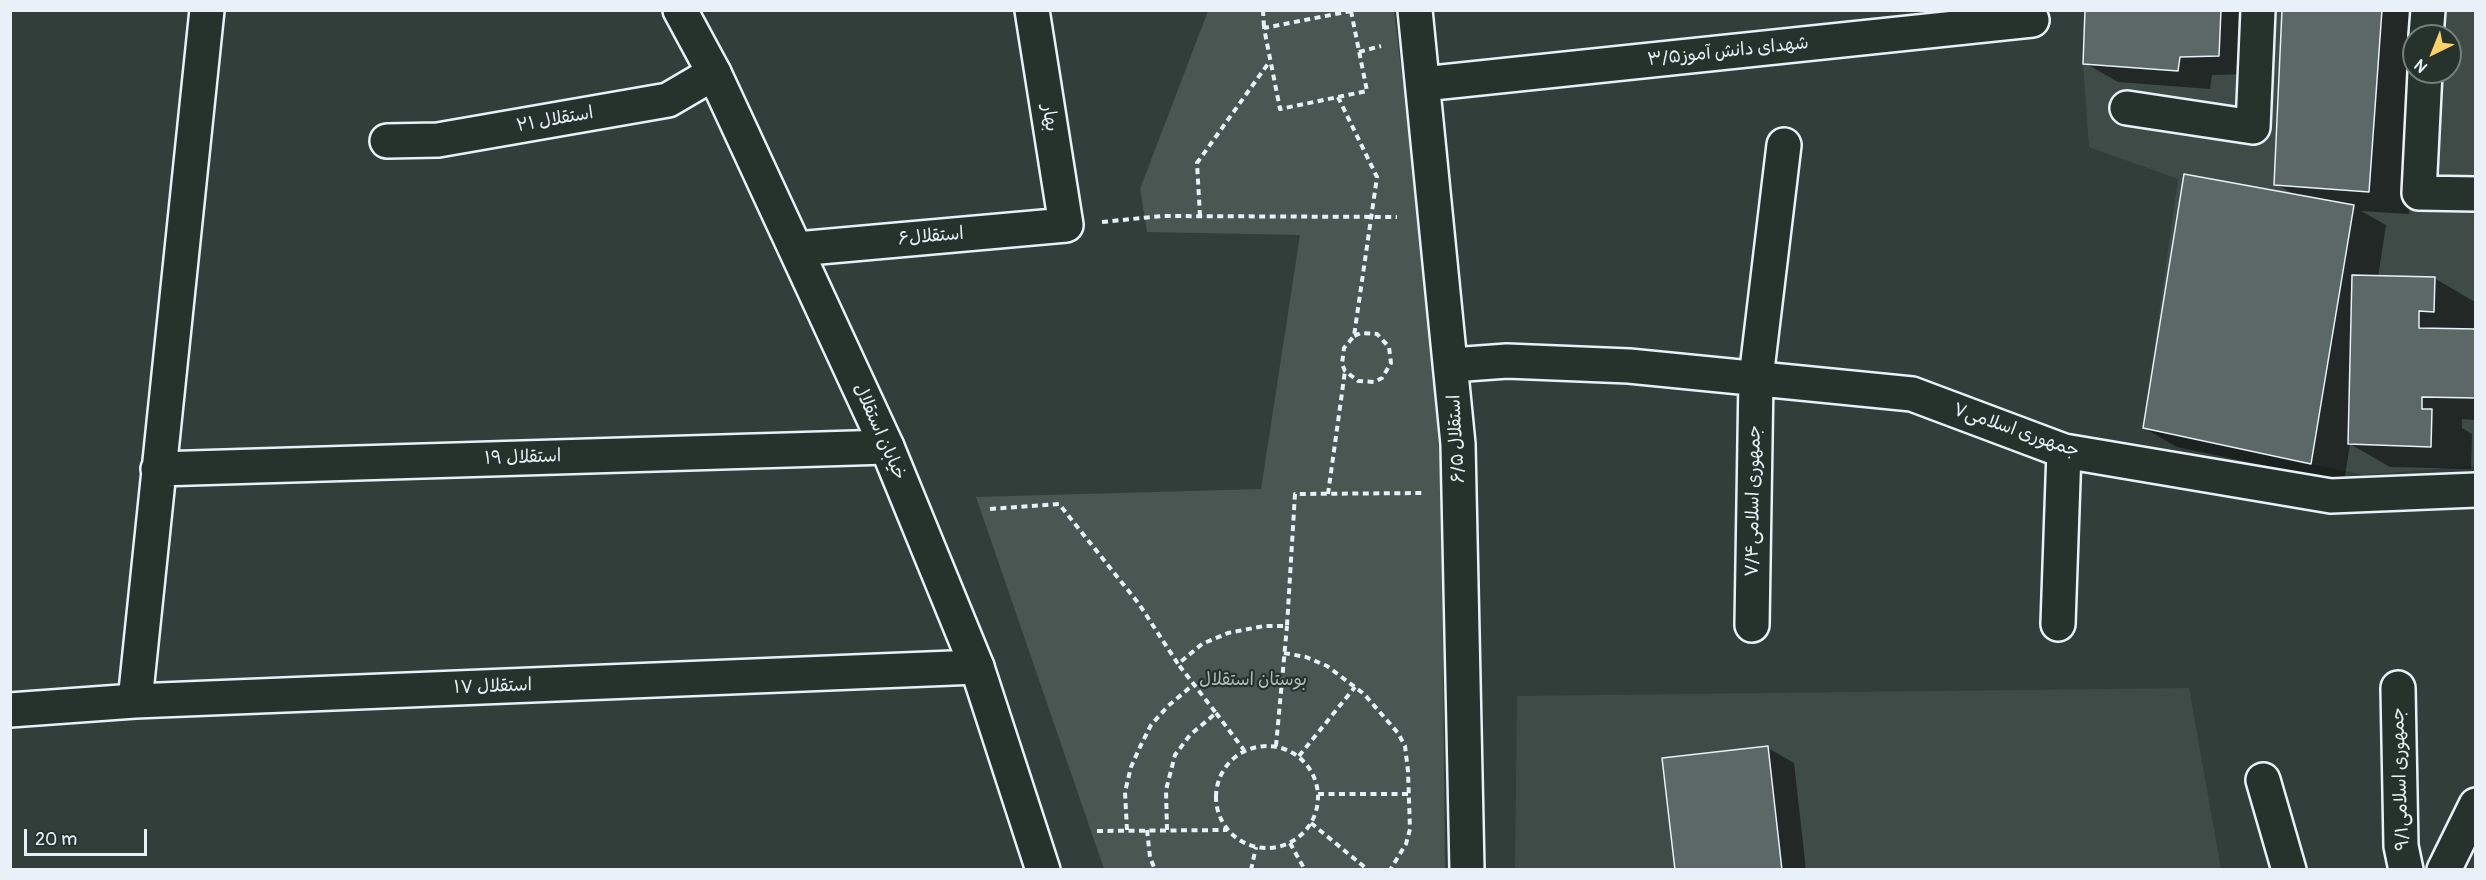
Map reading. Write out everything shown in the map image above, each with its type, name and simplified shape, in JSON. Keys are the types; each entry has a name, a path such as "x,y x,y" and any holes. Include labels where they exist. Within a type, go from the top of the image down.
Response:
{"street":[{"path":"135,701 207,10"},
{"name":"خیابان استقلال","path":"680,10 714,73 887,447 977,667 1043,870"},
{"name":"بهار","path":"1032,10 1066,225"},
{"name":"استقلال ۶/۵","path":"1415,10 1452,365 1460,493 1467,870"},
{"path":"2127,108 2253,127 2258,10"},
{"name":"شهدای دانش آموز۳/۵","path":"1423,84 2032,20"},
{"name":"استقلال ۲۱","path":"387,141 438,140 668,100 714,73"},
{"path":"2424,84 2419,193 2475,194"},
{"name":"جمهوری اسلامی۷/۴","path":"1752,625 1756,378 1784,145"},
{"name":"استقلال۶","path":"796,249 1066,225"},
{"name":"جمهوری اسلامی۷","path":"1452,365 1507,361 1629,366 1912,394 2064,451 2331,496 2475,490"},
{"name":"استقلال ۱۹","path":"158,469 887,447"},
{"path":"2058,624 2064,451"},
{"name":"استقلال ۱۷","path":"10,710 135,701 977,667"},
{"name":"جمهوری اسلامی۹/۱","path":"2398,688 2401,846 2406,870"},
{"path":"2263,780 2289,870"},
{"path":"2444,870 2475,805"}],"path":[{"path":"1263,10 1264,28 1280,109 1367,91 1351,11 1264,28"},
{"path":"1200,216 1197,163 1271,61"},
{"path":"1328,495 1346,371 1342,356 1344,348 1354,336 1377,177 1338,97"},
{"path":"1066,225 1162,216 1437,217"},
{"path":"1346,371 1358,381 1374,382 1388,371 1391,363 1392,355 1384,339 1369,333 1354,336"},
{"path":"1276,746 1287,626 1295,494 1460,493"},
{"path":"990,509 1059,504 1139,604 1178,664 1244,750"},
{"path":"1178,664 1202,644 1228,633 1264,626 1287,626"},
{"path":"1284,654 1306,657 1327,666 1355,687 1382,712 1398,733 1404,746 1410,830 1406,844 1390,870"},
{"path":"1127,830 1125,792 1131,767 1140,747 1151,725 1168,706 1194,684"},
{"path":"1299,756 1355,687"},
{"path":"1167,830 1166,790 1175,755 1190,735 1216,713"},
{"path":"1267,745 1276,746 1299,756 1310,769 1317,785 1318,802 1311,823 1304,833 1290,843 1274,848 1256,847 1240,841 1228,830 1219,816 1215,800 1217,783 1224,768 1235,755 1244,750 1267,745"},
{"path":"1318,794 1409,794"},
{"path":"1311,823 1368,870"},
{"path":"1147,830 1150,857 1155,870"},
{"path":"1097,831 1228,830"},
{"path":"1290,843 1305,870"},
{"path":"1251,870 1256,847"}],"shaded area":[{"path":"2085,11 2475,11 2475,466 2363,475 2143,428 2178,179 2089,147 2083,64"},
{"path":"2189,688 2221,869 1515,870 1517,696"}],"green space":[{"name":"بوستان استقلال","path":"1208,11 1394,11 1424,257 1441,477 1445,869 1104,869 976,497 1261,489 1300,235 1147,232 1140,189"}],"building":[{"path":"2085,10 2221,10 2219,56 2180,57 2178,71 2083,64"},
{"path":"2282,10 2382,10 2369,192 2274,185"},
{"path":"2184,174 2354,205 2311,464 2143,428"},
{"path":"2352,275 2435,277 2434,312 2419,311 2419,328 2476,329 2476,398 2422,397 2422,409 2432,409 2431,447 2348,444"},
{"path":"1768,746 1782,870 1675,870 1662,758"}]}
